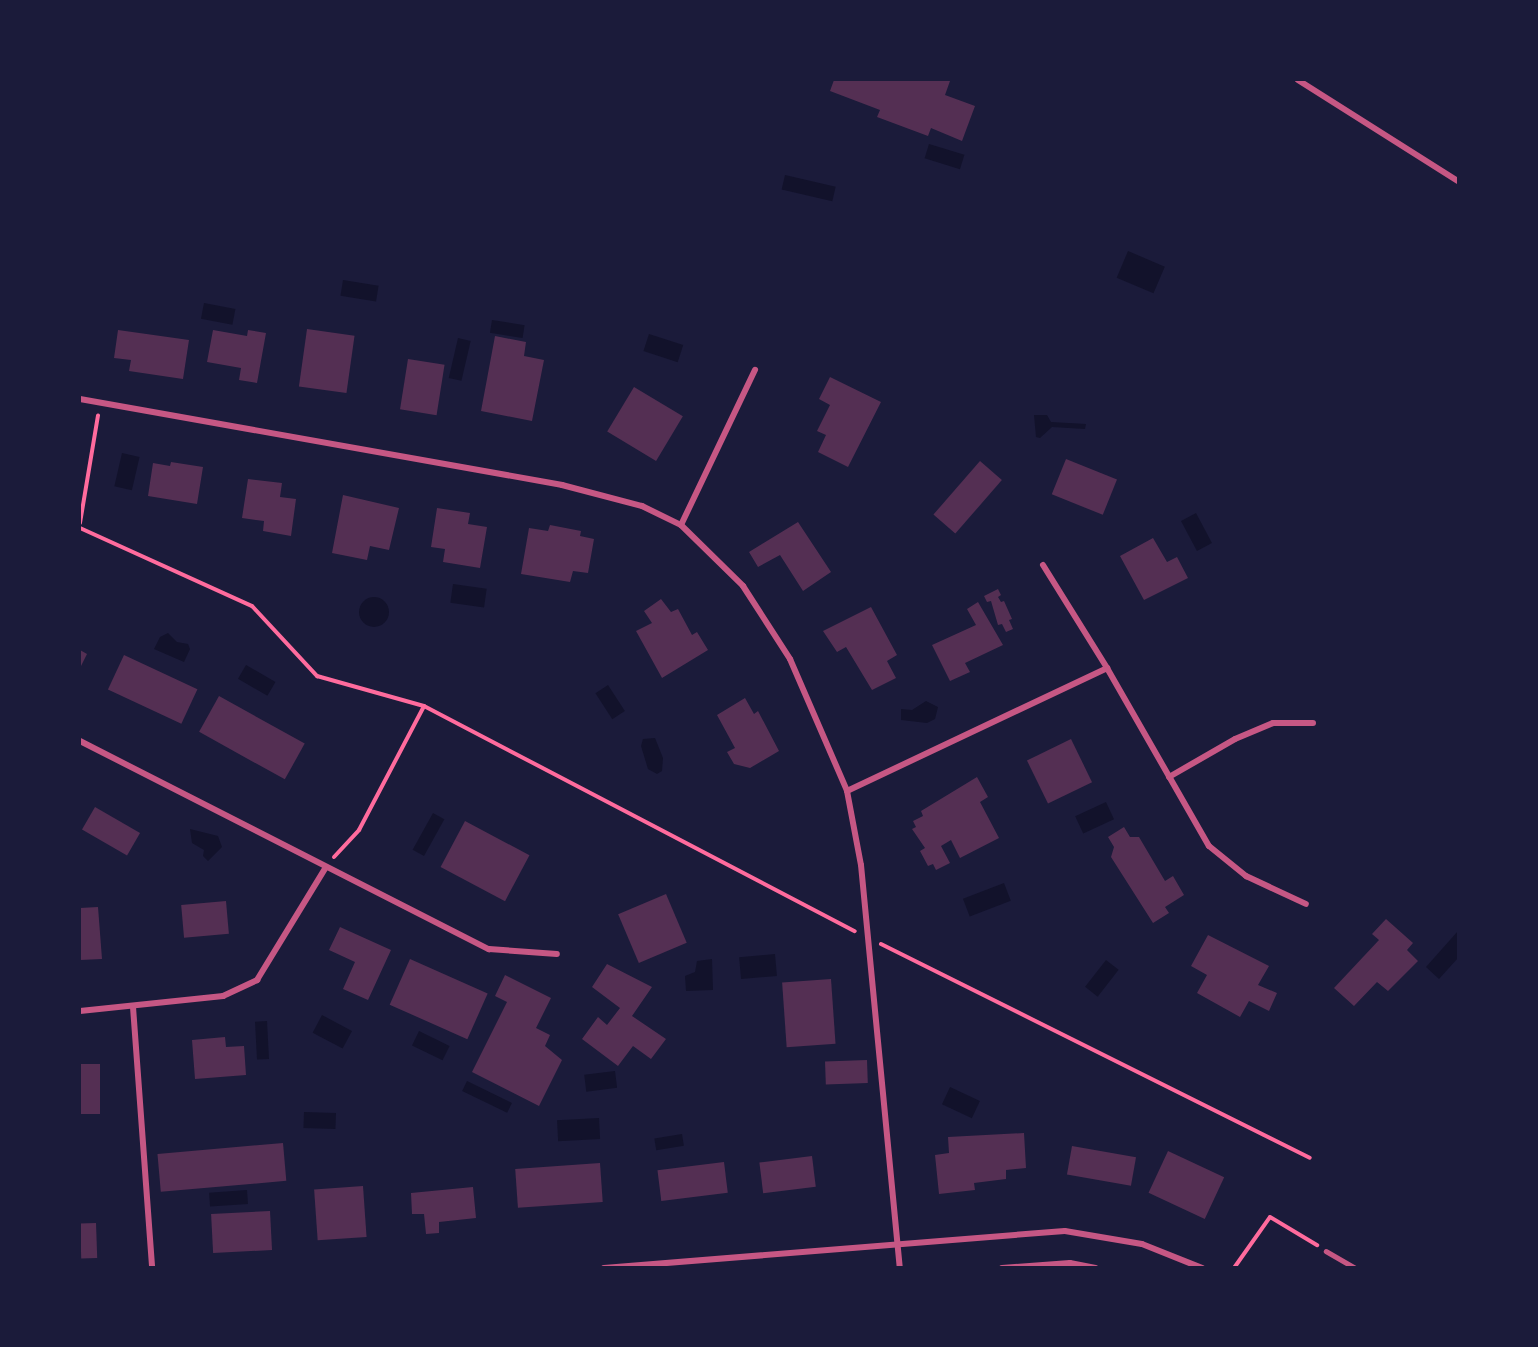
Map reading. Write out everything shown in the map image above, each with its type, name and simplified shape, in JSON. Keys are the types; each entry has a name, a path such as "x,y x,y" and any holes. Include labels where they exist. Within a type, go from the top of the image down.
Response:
{"street":[{"path":"1298,80 1458,181"},
{"path":"681,525 755,370"},
{"path":"80,399 562,485 642,506 681,525 743,586 790,659 847,791 869,938 900,1268"},
{"path":"1043,565 1107,668 1209,846 1246,876 1306,904"},
{"path":"847,791 1107,668"},
{"path":"1169,777 1235,739 1273,723 1313,723"},
{"path":"80,741 489,949 557,954"},
{"path":"80,1011 223,996 257,980 326,867"},
{"path":"133,1007 152,1268"},
{"path":"604,1268 1065,1231 1142,1244 1202,1268"},
{"path":"1002,1268 1070,1263 1096,1268"}],"lane":[{"path":"1326,1251 1356,1268"}],"path":[{"path":"100,403 80,525 252,606 317,676 424,706 869,938 1310,1158"},
{"path":"326,867 359,830 424,706"},
{"path":"1234,1268 1270,1217 1326,1251"}],"shaded area":[{"path":"929,144 964,155 960,169 925,158"},
{"path":"785,175 836,187 832,201 782,190"},
{"path":"1128,251 1165,267 1153,293 1117,278"},
{"path":"343,280 379,286 376,301 340,296"},
{"path":"204,303 235,309 232,325 201,319"},
{"path":"492,320 525,325 523,338 490,333"},
{"path":"649,334 683,345 678,362 643,351"},
{"path":"458,338 471,341 461,381 449,378"},
{"path":"1034,415 1047,415 1051,422 1086,424 1085,429 1052,427 1040,438 1036,437"},
{"path":"122,453 140,457 132,490 114,486"},
{"path":"1196,513 1212,543 1197,551 1181,521"},
{"path":"453,584 487,589 484,608 450,603"},
{"path":"374,597 385,601 389,612 385,623 374,627 363,623 359,612 363,601"},
{"path":"168,633 177,642 188,644 190,649 184,662 154,649 160,637"},
{"path":"246,665 275,682 267,696 238,679"},
{"path":"608,685 625,711 612,719 595,693"},
{"path":"926,701 938,707 935,719 927,723 901,720 901,709 912,710"},
{"path":"655,738 663,758 662,771 657,774 648,769 641,746 643,739"},
{"path":"1106,802 1114,819 1083,834 1075,816"},
{"path":"433,813 444,819 424,856 413,850"},
{"path":"190,829 218,836 222,847 208,861 203,856 204,850 192,843"},
{"path":"1004,883 1011,901 970,917 963,899"},
{"path":"1458,931 1458,958 1439,979 1426,967"},
{"path":"775,954 777,976 741,979 739,957"},
{"path":"712,959 713,990 686,991 685,976 695,972 697,961"},
{"path":"1106,960 1119,970 1098,997 1085,987"},
{"path":"322,1015 352,1031 343,1049 313,1033"},
{"path":"267,1021 269,1059 257,1060 255,1022"},
{"path":"419,1031 450,1046 443,1060 412,1045"},
{"path":"615,1071 617,1088 586,1092 584,1075"},
{"path":"467,1081 512,1103 507,1113 462,1091"},
{"path":"950,1087 980,1101 972,1118 942,1104"},
{"path":"304,1112 336,1113 335,1129 303,1128"},
{"path":"599,1118 600,1139 558,1141 557,1120"},
{"path":"682,1134 684,1146 656,1150 654,1138"},
{"path":"247,1190 248,1204 210,1207 209,1193"}],"building":[{"path":"834,80 945,80 950,81 945,95 975,106 962,141 931,128 928,136 877,117 880,110 830,91"},
{"path":"307,329 355,336 346,393 299,386"},
{"path":"118,330 189,340 183,379 129,371 131,360 114,358"},
{"path":"213,330 247,336 248,330 266,333 257,383 239,380 241,368 207,362"},
{"path":"495,336 526,342 524,356 544,360 532,421 481,411"},
{"path":"408,359 445,365 437,415 400,409"},
{"path":"830,377 881,402 848,467 818,452 826,435 817,431 830,405 819,399"},
{"path":"634,387 683,416 656,461 607,432"},
{"path":"1066,459 1117,480 1103,515 1052,494"},
{"path":"980,461 1002,480 955,534 933,515"},
{"path":"171,462 203,467 197,504 148,496 153,463 170,466"},
{"path":"248,479 282,483 280,497 296,499 291,536 263,531 264,521 242,518"},
{"path":"343,495 399,508 389,550 370,546 367,560 332,553"},
{"path":"437,508 470,513 468,524 487,527 480,568 443,562 445,549 431,547"},
{"path":"798,522 831,572 803,591 780,555 758,567 749,552"},
{"path":"550,525 581,531 580,536 594,539 588,573 573,571 570,582 521,574 529,528 548,531"},
{"path":"1153,538 1167,562 1177,557 1188,578 1144,600 1120,556"},
{"path":"998,589 1001,595 998,597 1001,602 1004,601 1012,619 1009,620 1013,629 1006,632 1002,624 998,625 991,601 987,602 984,596"},
{"path":"661,599 671,612 678,609 692,635 697,632 708,650 662,678 636,631 652,623 644,611"},
{"path":"978,602 1003,645 965,663 970,672 950,681 932,645 976,625 967,609"},
{"path":"871,607 897,655 887,661 896,678 872,690 846,647 837,652 823,631"},
{"path":"80,650 87,654 80,668"},
{"path":"124,655 197,689 181,724 108,689"},
{"path":"219,696 305,744 285,779 199,732"},
{"path":"745,698 754,714 758,711 779,751 750,768 734,764 727,752 735,748 717,715"},
{"path":"1071,739 1092,782 1048,804 1027,760"},
{"path":"977,777 988,797 980,802 999,838 960,858 951,840 941,846 950,863 936,870 933,864 928,866 920,851 925,848 912,829 916,827 913,821 923,816 921,811"},
{"path":"95,807 140,833 127,856 82,830"},
{"path":"465,821 529,855 505,901 441,867"},
{"path":"1124,827 1130,837 1139,837 1165,881 1173,876 1184,895 1165,907 1169,913 1153,923 1111,857 1114,847 1108,837"},
{"path":"666,894 687,943 639,963 618,914"},
{"path":"226,901 229,934 184,938 181,905"},
{"path":"98,907 102,959 80,960 80,908"},
{"path":"1386,919 1413,943 1407,950 1418,961 1388,991 1377,982 1354,1006 1334,988 1379,940 1372,934"},
{"path":"340,927 391,950 368,1000 343,989 355,962 329,950"},
{"path":"1208,935 1269,966 1258,985 1277,993 1269,1011 1249,1001 1240,1017 1197,993 1207,975 1191,966"},
{"path":"410,959 488,994 467,1039 390,1005"},
{"path":"607,964 652,987 632,1016 666,1039 651,1059 633,1046 618,1066 582,1039 598,1017 607,1025 620,1008 592,987"},
{"path":"505,975 551,998 536,1028 550,1035 545,1046 562,1060 539,1106 472,1072 507,1002 495,996"},
{"path":"831,979 836,1044 787,1047 782,982"},
{"path":"225,1037 226,1047 244,1046 246,1075 195,1079 192,1040"},
{"path":"867,1060 868,1083 826,1084 825,1061"},
{"path":"80,1064 100,1064 100,1114 80,1114"},
{"path":"1024,1133 1026,1168 1006,1170 1006,1179 974,1183 975,1190 939,1194 935,1155 949,1153 948,1137"},
{"path":"283,1143 286,1181 161,1192 157,1154"},
{"path":"1072,1146 1136,1157 1131,1186 1067,1175"},
{"path":"1168,1151 1224,1177 1205,1219 1149,1193"},
{"path":"812,1156 816,1187 763,1193 759,1162"},
{"path":"724,1162 728,1193 661,1201 657,1170"},
{"path":"600,1163 603,1202 518,1208 515,1169"},
{"path":"363,1186 367,1237 318,1240 314,1189"},
{"path":"473,1187 476,1218 439,1222 439,1233 426,1234 424,1214 412,1214 411,1193"},
{"path":"270,1211 272,1250 213,1253 211,1214"},
{"path":"96,1223 97,1258 81,1259 80,1224"}]}
